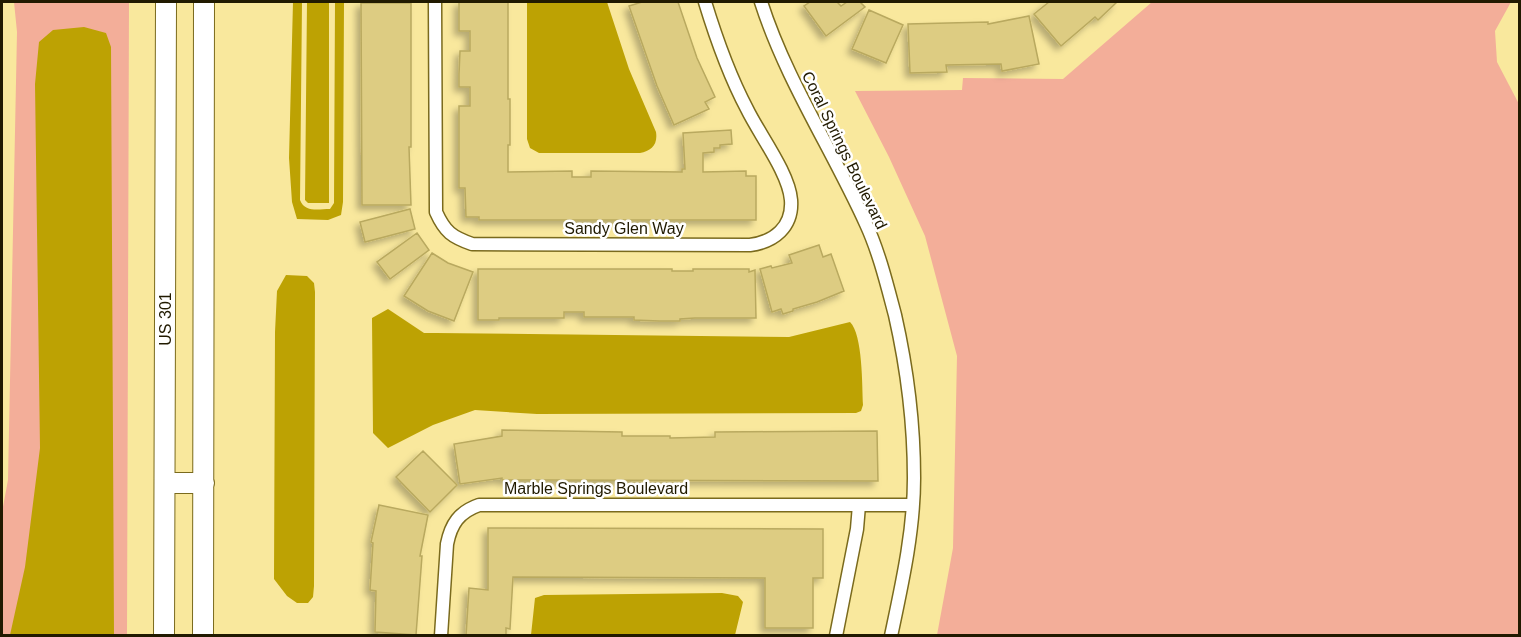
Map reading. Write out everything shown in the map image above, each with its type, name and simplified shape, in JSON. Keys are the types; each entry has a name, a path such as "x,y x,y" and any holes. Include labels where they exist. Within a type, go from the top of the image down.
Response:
{"main road":[{"name":"US 301","path":"164,636 166,2"},
{"path":"203,636 204,2"},
{"path":"165,483 204,483"}],"street":[{"name":"Sandy Glen Way","path":"435,2 436,212 442,226 455,238 472,244 750,245 766,243 781,232 790,215 791,199 787,182 746,108 715,34 705,2"},
{"name":"Coral Springs Boulevard","path":"761,2 790,76 867,227 889,290 904,355 912,419 914,479 902,585 891,636"},
{"name":"Marble Springs Boulevard","path":"441,636 447,544 450,531 461,514 478,505 912,505"},
{"path":"837,636 857,529 859,505"}],"shaded area":[{"path":"14,2 129,2 127,635 2,636 2,512 8,480 17,32"},
{"path":"293,2 302,2 300,200 305,207 317,210 330,209 334,203 335,2 344,2 343,202 341,215 328,220 297,219 292,202 289,158"},
{"path":"307,2 329,2 329,203 308,203 305,200"},
{"path":"527,2 607,2 629,69 656,132 655,144 650,149 640,153 539,153 530,148 527,139"},
{"path":"1152,2 1511,2 1495,31 1497,62 1520,106 1519,635 937,635 953,548 957,356 925,236 889,157 855,91 962,90 963,78 1063,79"},
{"path":"84,27 106,33 111,47 114,635 10,635 25,567 40,448 35,84 39,42 53,30"},
{"path":"286,275 307,276 314,283 315,292 314,586 313,597 308,603 297,603 287,596 274,579 275,332 277,291"},
{"path":"388,309 424,333 789,337 850,322 860,349 863,405 861,411 856,413 537,414 475,410 433,425 388,448 373,433 372,318"},
{"path":"722,593 738,596 743,602 735,635 531,635 535,598 544,595"}],"building":[{"path":"459,2 508,2 510,145 508,145 508,172 572,171 572,177 591,177 591,171 682,172 682,169 685,169 683,133 731,130 732,144 720,145 720,148 714,148 714,152 703,153 703,172 746,171 746,176 756,176 756,220 479,220 479,217 466,217 465,188 459,188 459,106 470,106 470,87 459,87 459,74 460,51 470,51 470,31 459,31"},
{"path":"642,2 678,2 697,58 715,97 705,102 709,109 674,125 657,86 629,6"},
{"path":"810,2 837,2 841,6 847,2 860,2 865,7 826,36 804,6"},
{"path":"1049,2 1117,2 1098,20 1095,17 1061,46 1034,14"},
{"path":"361,3 411,3 411,147 409,147 411,205 362,205"},
{"path":"869,10 903,25 886,63 852,49"},
{"path":"1029,16 1039,64 1002,71 1001,64 946,65 947,72 910,73 908,24 988,22 988,24"},
{"path":"410,209 415,229 365,242 360,222"},
{"path":"417,233 429,250 390,279 377,262"},
{"path":"819,245 823,257 831,254 844,291 783,314 781,309 772,312 760,269 792,263 789,255"},
{"path":"432,253 448,263 473,272 454,321 428,311 404,296"},
{"path":"478,269 672,269 672,271 693,271 693,269 749,269 749,272 755,270 756,318 695,318 659,321 634,320 634,317 584,317 584,312 564,312 564,318 478,320"},
{"path":"502,430 622,432 622,436 670,436 670,438 715,437 715,432 877,431 878,481 502,480 502,478 460,484 454,444 502,436"},
{"path":"423,451 457,485 430,512 396,477"},
{"path":"379,505 428,515 420,556 422,556 416,635 375,632 376,591 370,590 373,543 371,542"},
{"path":"488,528 823,529 823,578 813,578 813,628 765,628 765,578 513,577 510,629 506,628 506,636 466,636 469,588 488,590"}]}
